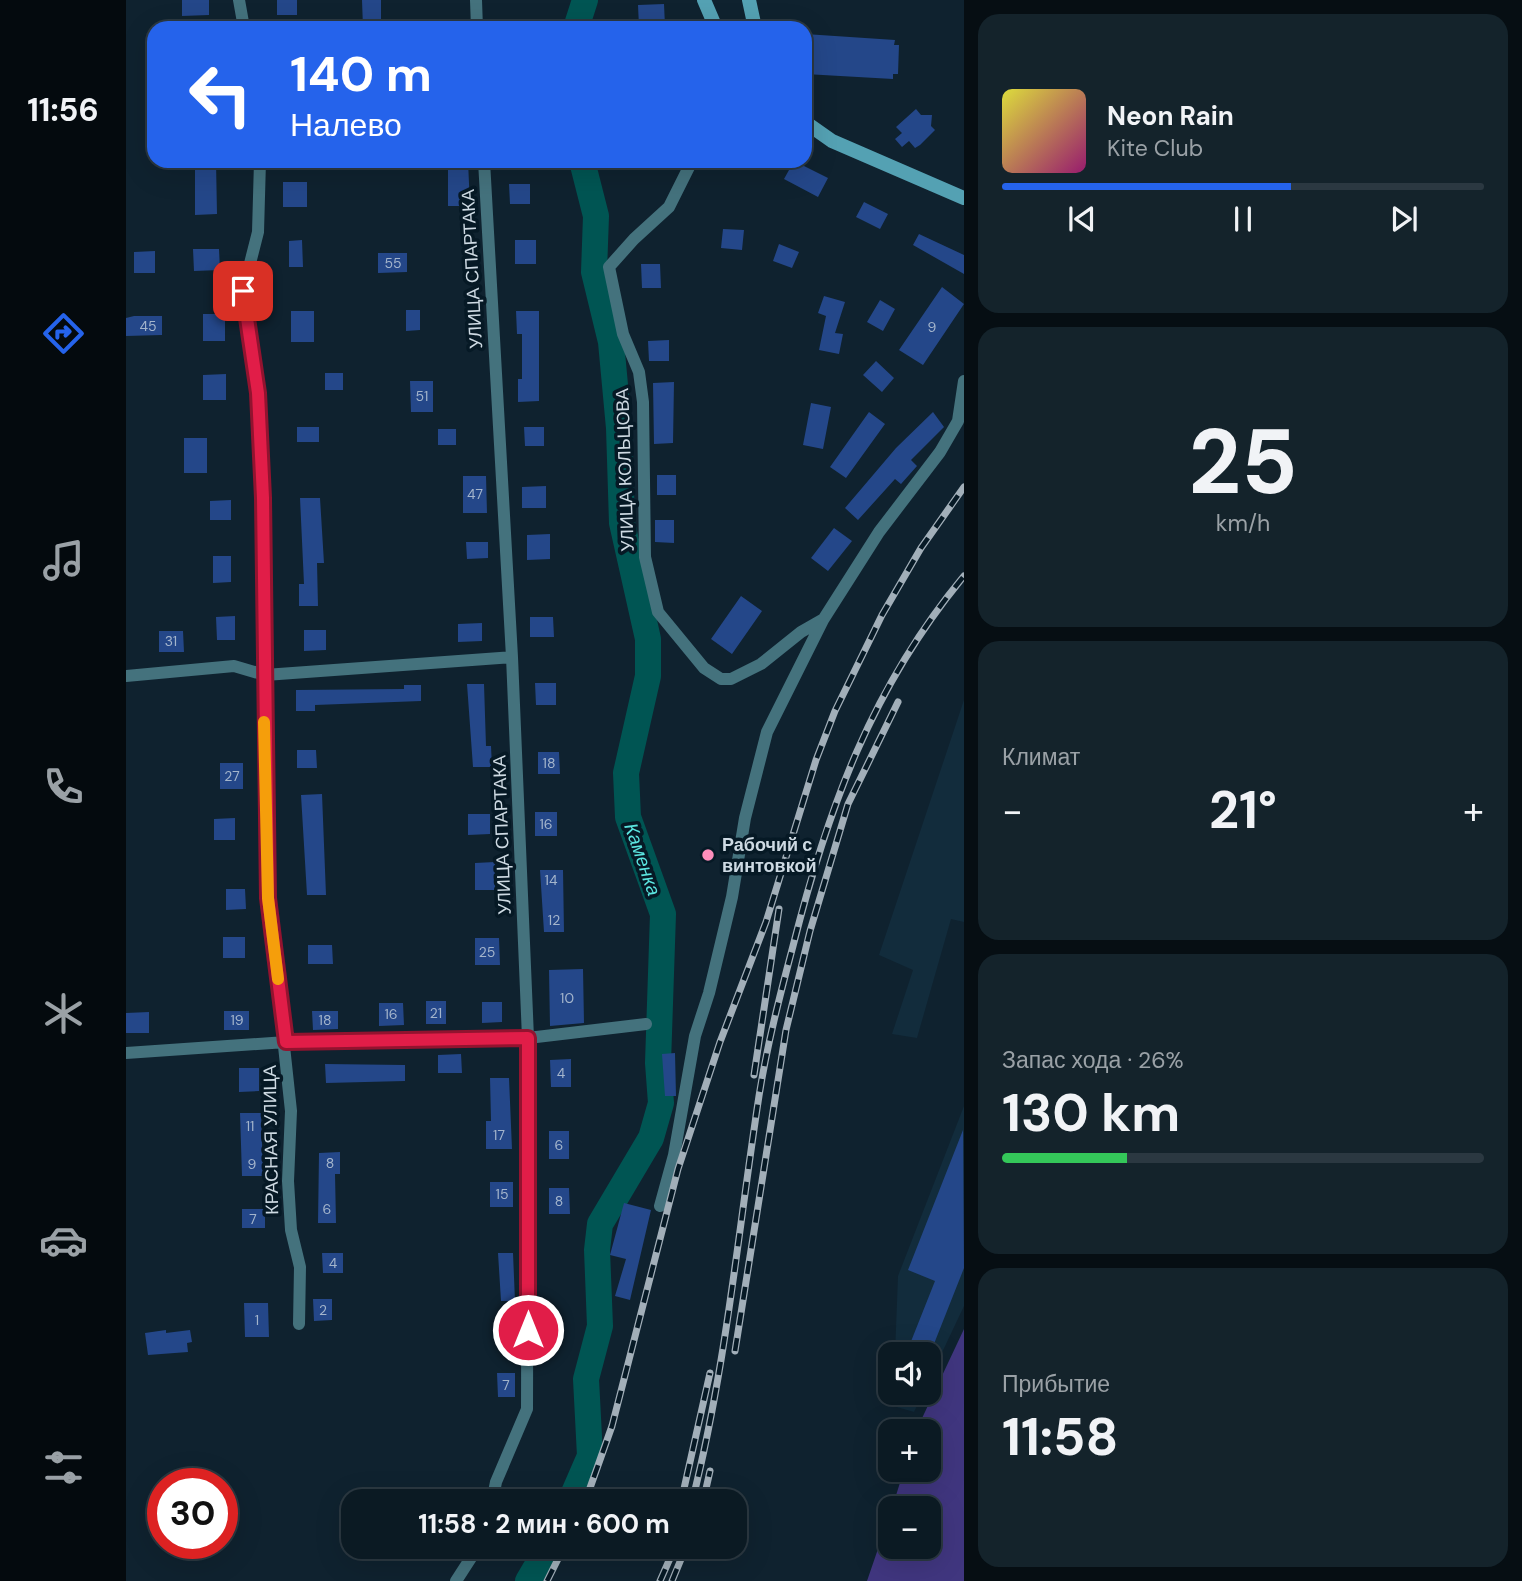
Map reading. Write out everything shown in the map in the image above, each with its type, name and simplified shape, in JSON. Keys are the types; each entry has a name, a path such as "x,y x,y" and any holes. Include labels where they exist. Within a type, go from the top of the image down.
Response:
{"street":[{"path":"239,0 243,21"},
{"path":"476,0 477,21"},
{"path":"704,0 713,21"},
{"path":"750,0 754,21"},
{"path":"812,127 832,141 964,198"},
{"name":"КРАСНАЯ УЛИЦА","path":"260,168 258,232 243,291 258,393 264,524 268,898 286,1042 291,1111 288,1181 291,1230 300,1267 299,1324"},
{"name":"УЛИЦА СПАРТАКА","path":"484,168 512,657 528,1038 527,1409 497,1489"},
{"name":"УЛИЦА КОЛЬЦОВА","path":"688,168 669,207 634,239 609,267 624,334 639,372 643,402 645,557 658,612 697,661 721,679 731,679 761,664 822,620 880,532 940,452 958,421 964,381"},
{"path":"660,1206 674,1155 695,1036 709,993 732,897 745,818 767,732 822,620"},
{"path":"126,676 234,666 265,675 512,657"},
{"path":"126,1053 286,1042 528,1038 646,1024"},
{"path":"456,1581 470,1559"}],"shaded area":[{"path":"964,700 964,922 951,919 917,1038 892,1034 913,970 879,955"},
{"path":"964,1106 964,1306 941,1355 941,1342 895,1342 898,1276"},
{"path":"964,1329 964,1581 867,1581 878,1549 878,1559 941,1559 941,1496 896,1496 900,1482 941,1482 941,1419 922,1419 928,1405 941,1405 941,1378"},
{"path":"890,1405 917,1405 914,1412"}],"building":[{"path":"182,0 209,0 209,15 182,16"},
{"path":"277,0 297,0 297,15 277,15"},
{"path":"362,0 381,0 381,21 363,21"},
{"path":"664,4 665,21 639,21 638,5"},
{"path":"812,34 895,40 894,45 899,45 898,74 893,74 893,79 812,74"},
{"path":"916,109 921,115 932,115 931,126 935,130 915,148 909,141 902,147 895,139 902,133 896,127"},
{"path":"195,168 216,168 217,214 195,215"},
{"path":"448,168 468,168 470,206 448,206"},
{"path":"790,168 808,168 828,178 818,197 784,179"},
{"path":"283,182 307,182 307,207 283,207"},
{"path":"509,184 530,184 530,204 510,204"},
{"path":"864,202 888,214 880,229 856,217"},
{"path":"723,229 744,230 742,250 721,248"},
{"path":"919,234 964,255 964,274 913,245"},
{"path":"302,240 303,267 289,267 289,241"},
{"path":"515,240 536,240 536,264 515,264"},
{"path":"779,244 799,252 792,268 773,261"},
{"path":"193,249 219,249 220,270 194,271"},
{"path":"155,251 155,273 134,273 134,252"},
{"path":"378,253 407,253 407,272 378,273"},
{"path":"641,264 660,264 661,288 642,288"},
{"path":"942,287 964,304 923,365 899,350"},
{"path":"824,296 845,302 835,333 843,334 839,354 819,350 826,316 818,313"},
{"path":"880,300 895,309 883,331 867,322"},
{"path":"406,310 420,310 420,330 406,331"},
{"path":"291,311 314,311 314,342 291,342"},
{"path":"516,311 539,311 539,401 518,402 518,379 522,379 522,334 517,334"},
{"path":"203,314 225,314 225,341 203,341"},
{"path":"162,316 162,335 126,336 126,318"},
{"path":"669,340 669,361 649,361 648,341"},
{"path":"876,361 894,378 882,392 863,375"},
{"path":"325,373 343,373 343,390 325,390"},
{"path":"226,374 226,400 203,400 203,375"},
{"path":"410,381 433,381 433,412 411,412"},
{"path":"674,382 673,443 654,444 653,383"},
{"path":"811,403 831,407 823,449 803,445"},
{"path":"869,412 885,424 846,478 830,467"},
{"path":"933,412 944,427 911,460 917,466 901,484 895,479 858,520 845,508 896,448"},
{"path":"297,427 319,427 319,442 297,442"},
{"path":"524,427 544,427 544,446 525,446"},
{"path":"438,429 456,429 456,445 438,445"},
{"path":"184,438 207,438 207,473 184,473"},
{"path":"657,475 676,475 676,495 657,495"},
{"path":"463,476 486,476 487,513 463,513"},
{"path":"546,486 546,508 522,508 522,487"},
{"path":"300,498 320,498 324,563 317,563 318,606 299,606 299,584 304,584"},
{"path":"231,500 231,520 210,520 210,501"},
{"path":"655,520 674,520 674,543 655,542"},
{"path":"834,528 852,541 828,571 811,558"},
{"path":"550,534 550,559 527,560 527,535"},
{"path":"466,542 488,542 488,558 467,559"},
{"path":"213,556 231,556 231,582 213,583"},
{"path":"741,596 762,611 732,654 711,639"},
{"path":"235,616 235,640 217,640 216,617"},
{"path":"530,617 553,617 554,637 530,637"},
{"path":"482,623 482,641 458,642 458,624"},
{"path":"304,630 326,630 326,650 304,651"},
{"path":"159,631 183,631 184,652 159,652"},
{"path":"535,683 556,683 556,705 536,705"},
{"path":"467,684 484,684 486,746 491,746 492,767 473,767"},
{"path":"404,685 421,685 421,701 315,705 315,711 296,711 296,690 404,689"},
{"path":"297,750 316,750 317,768 297,768"},
{"path":"538,752 559,752 560,774 538,774"},
{"path":"220,763 243,763 243,789 220,789"},
{"path":"322,794 326,895 307,895 301,795"},
{"path":"535,812 557,812 557,836 535,836"},
{"path":"468,814 490,814 490,834 468,835"},
{"path":"235,818 235,840 214,840 214,819"},
{"path":"495,862 495,890 475,890 475,863"},
{"path":"540,870 563,870 564,932 544,932"},
{"path":"226,889 245,889 246,909 226,910"},
{"path":"223,937 245,937 245,958 223,958"},
{"path":"475,938 499,938 500,965 475,965"},
{"path":"308,945 332,945 333,964 308,964"},
{"path":"583,969 584,1023 550,1026 549,970"},
{"path":"426,1001 446,1001 446,1024 426,1024"},
{"path":"482,1002 502,1002 502,1022 482,1023"},
{"path":"379,1003 403,1003 404,1025 379,1026"},
{"path":"224,1011 249,1011 249,1030 224,1030"},
{"path":"312,1011 338,1011 338,1029 313,1030"},
{"path":"149,1012 149,1033 126,1033 126,1013"},
{"path":"675,1053 676,1096 665,1096 662,1054"},
{"path":"461,1054 462,1073 438,1073 438,1055"},
{"path":"571,1059 571,1087 551,1087 550,1060"},
{"path":"325,1064 405,1065 405,1081 326,1083"},
{"path":"239,1068 259,1068 259,1091 239,1092"},
{"path":"490,1078 509,1078 512,1149 486,1149 486,1121 491,1121"},
{"path":"240,1113 261,1113 263,1176 242,1176"},
{"path":"963,1130 964,1268 935,1342 911,1342 935,1281 908,1270"},
{"path":"549,1131 569,1131 569,1159 549,1159"},
{"path":"340,1152 340,1174 335,1174 336,1223 318,1223 319,1153"},
{"path":"490,1182 513,1182 513,1207 490,1207"},
{"path":"549,1188 569,1188 570,1214 549,1214"},
{"path":"624,1203 651,1210 630,1300 615,1296 626,1259 610,1255"},
{"path":"242,1209 265,1209 265,1228 242,1228"},
{"path":"322,1253 343,1253 343,1273 323,1273"},
{"path":"498,1253 513,1253 515,1301 501,1301"},
{"path":"313,1299 332,1299 332,1320 314,1321"},
{"path":"244,1303 268,1303 269,1337 245,1337"},
{"path":"499,1327 516,1327 517,1345 499,1345"},
{"path":"166,1330 166,1333 190,1330 192,1342 187,1343 188,1352 148,1355 145,1333"},
{"path":"497,1373 515,1373 515,1397 498,1397"}],"waterway":[{"name":"Каменка","path":"578,21 585,0"},
{"name":"Каменка","path":"576,1489 590,1456 586,1379 600,1326 597,1250 600,1224 651,1138 661,1103 658,1063 663,914 628,817 626,773 648,676 648,639 622,523 619,428 611,342 594,272 596,216 584,168"},
{"name":"Каменка","path":"528,1581 541,1559"}],"railway":[{"path":"590,1489 612,1426 678,1169 720,1042 766,922 816,760 835,711 882,615 921,548 964,487"},
{"path":"695,1489 723,1351 762,1077 807,895 838,798 879,705 903,661 964,576"},
{"path":"735,1351 786,1030 810,931 848,804 898,702"},
{"path":"754,1075 779,909"},
{"path":"684,1489 710,1373"},
{"path":"706,1489 710,1471"},
{"path":"547,1581 558,1559"},
{"path":"660,1581 670,1559"},
{"path":"672,1581 681,1559"}],"slow traffic":[{"path":"264,722 268,898 278,979"}],"place":[{"name":"Рабочий с винтовкой","path":"708,855"}],"route":[{"path":"243,291 258,393 263,498 264,757 268,898 286,1042 528,1038 528,1330"}]}
